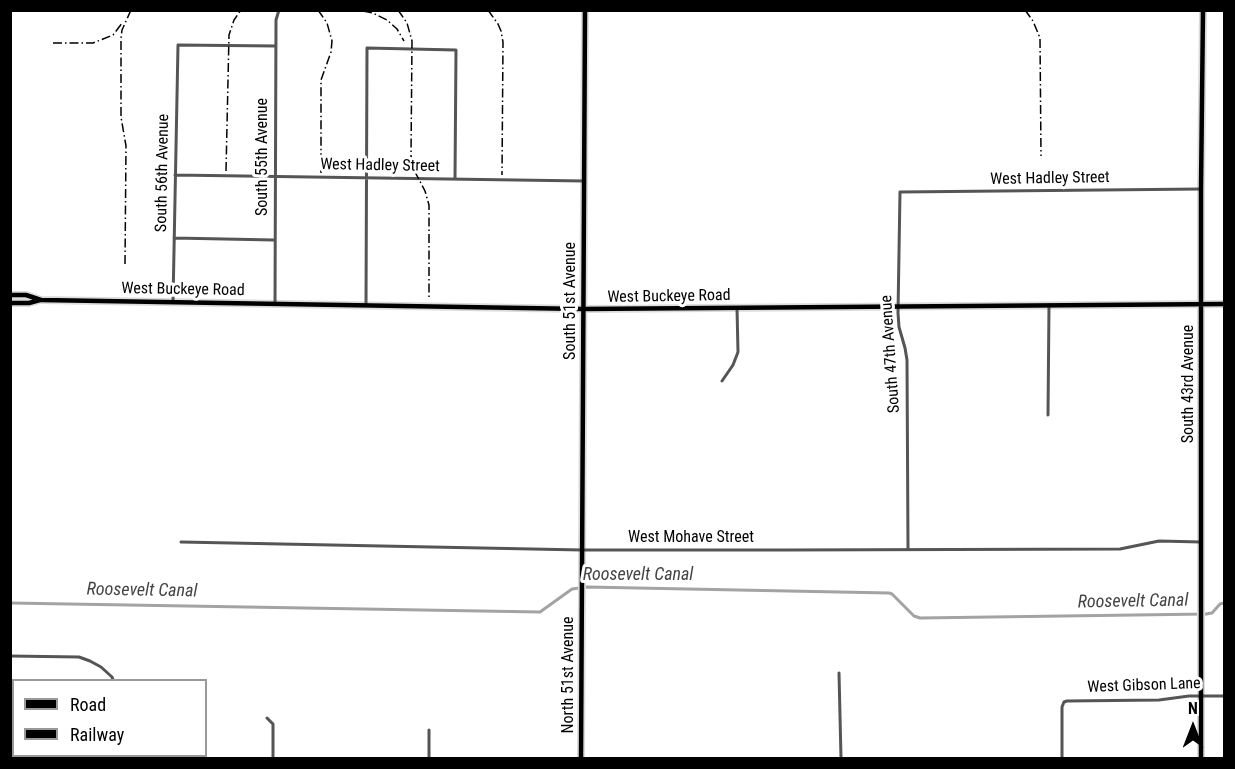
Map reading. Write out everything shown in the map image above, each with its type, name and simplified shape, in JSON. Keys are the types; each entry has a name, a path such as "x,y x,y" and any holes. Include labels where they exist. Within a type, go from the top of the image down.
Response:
{"main road":[{"name":"South 51st Avenue","path":"582,592 585,10"},
{"name":"South 43rd Avenue","path":"1201,759 1203,10"},
{"name":"West Buckeye Road","path":"10,295 41,300 583,309 1224,304"},
{"name":"West Buckeye Road","path":"10,303 29,303 41,300"},
{"name":"North 51st Avenue","path":"581,759 582,592"}],"street":[{"name":"South 55th Avenue","path":"275,304 276,20 279,10"},
{"name":"South 56th Avenue","path":"173,302 177,45 276,46"},
{"path":"366,306 367,48 456,50 455,179"},
{"name":"West Hadley Street","path":"175,175 584,181"},
{"name":"West Hadley Street","path":"900,192 1201,189"},
{"name":"South 47th Avenue","path":"900,192 898,306 899,327 906,360 908,549"},
{"path":"174,238 275,240"},
{"path":"1048,415 1049,305"},
{"path":"722,381 738,352 737,308"},
{"name":"West Mohave Street","path":"181,542 582,550 1120,549 1159,542 1201,542"},
{"path":"10,656 78,657 101,667 112,679"},
{"path":"839,673 841,759"},
{"name":"West Gibson Lane","path":"1062,759 1062,707 1064,702 1224,696"},
{"path":"267,718 273,724 273,759"},
{"path":"429,730 429,759"}],"waterway":[{"name":"Roosevelt Canal","path":"10,603 540,612 572,589 587,587 889,593 914,616 920,618 1206,614 1212,613 1224,603"}],"railway":[{"path":"125,264 126,146 121,117 121,38 131,10"},
{"path":"226,171 229,35 234,20 241,10"},
{"path":"318,10 327,23 332,41 331,52 321,80 321,173"},
{"path":"398,10 407,23 412,41 411,156 414,170 425,191 429,205 429,299"},
{"path":"488,10 498,24 503,42 502,175"},
{"path":"1025,10 1033,21 1040,38 1041,156"},
{"path":"363,11 387,20 397,29 404,41"},
{"path":"53,43 93,43 113,35 123,22"}]}
